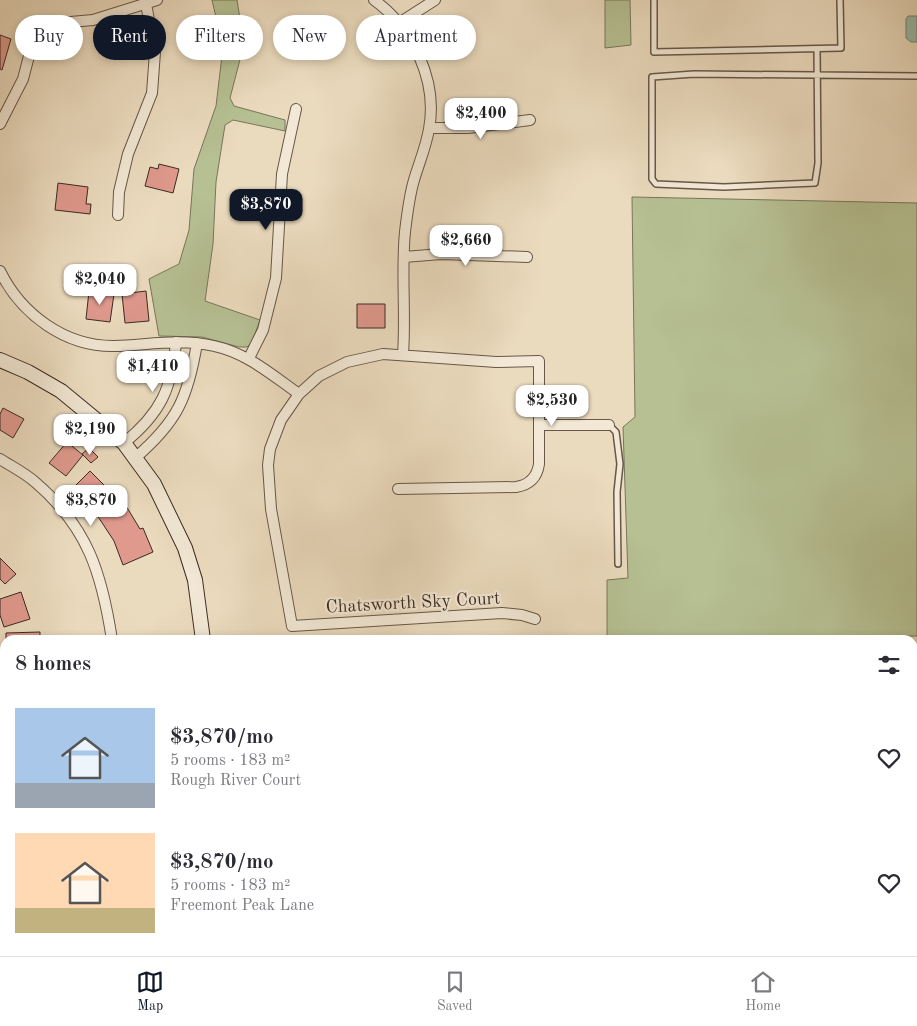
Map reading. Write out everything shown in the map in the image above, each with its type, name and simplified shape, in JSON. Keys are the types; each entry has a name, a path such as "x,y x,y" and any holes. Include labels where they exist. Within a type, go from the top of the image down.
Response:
{"street":[{"path":"0,124 23,79 37,25 93,20 157,0"},
{"path":"374,0 390,15"},
{"path":"412,15 435,0"},
{"path":"118,215 119,192 128,154 152,93 154,52 146,4"},
{"path":"403,354 404,257 408,213 414,181 430,128 431,106 425,73 420,60"},
{"path":"249,358 263,330 276,278 282,174 296,109"},
{"path":"430,128 478,127 530,120"},
{"path":"404,257 441,254 527,257"},
{"path":"1,274 29,312 49,328 71,339 112,346 176,342 214,346 249,358 299,394 320,376 347,362 382,354 468,360 539,361 540,464 536,476 531,482 516,487 398,489"},
{"path":"124,443 147,423 164,400 170,384 176,342"},
{"path":"135,458 158,438 176,414 189,383 196,343"},
{"path":"0,360 28,372 61,391 124,443 154,484 185,548 195,580 202,635"},
{"name":"Chatsworth Sky Court","path":"299,394 281,420 270,449 268,466 271,509 292,626 502,613 522,615 535,619"},
{"path":"540,426 609,425"},
{"path":"0,459 35,481 75,525 87,543 105,595 111,635"}],"lane":[{"path":"654,0 654,52 841,48 840,0"},
{"path":"817,49 818,75 818,164 815,183 665,186 656,184 652,179 652,76 694,74 818,75 917,76"},
{"path":"609,425 616,432 620,464 617,492 618,564"}],"shaded area":[{"path":"212,0 237,0 239,15 216,15"},
{"path":"605,0 630,0 631,45 605,48"},
{"path":"908,16 917,16 917,42 911,42 906,38 906,19"},
{"path":"221,60 240,60 230,98 234,106 285,120 285,131 233,120 225,125 216,182 213,244 205,301 260,320 252,342 247,347 239,347 202,337 159,336 149,279 179,264 189,230 194,169 216,106"},
{"path":"632,197 917,203 917,635 607,635 607,580 628,578 623,427 635,417"}],"building":[{"path":"0,35 11,39 2,70 0,69"},
{"path":"159,164 179,169 173,193 145,186 150,167 158,169"},
{"path":"58,183 88,187 86,204 91,204 90,214 55,210"},
{"path":"89,291 114,294 110,322 86,319"},
{"path":"146,291 149,321 125,323 122,294"},
{"path":"357,304 385,304 385,328 357,328"},
{"path":"3,408 24,419 13,438 0,430 0,414"},
{"path":"67,442 83,455 66,476 49,463"},
{"path":"89,448 98,457 91,463 82,454"},
{"path":"90,471 108,489 93,505 74,487"},
{"path":"120,496 140,529 143,528 153,552 123,565 114,541 95,512"},
{"path":"0,558 16,574 5,584 0,579"},
{"path":"21,592 30,619 4,627 0,615 0,599"},
{"path":"40,632 40,635 6,635 6,633"}]}
